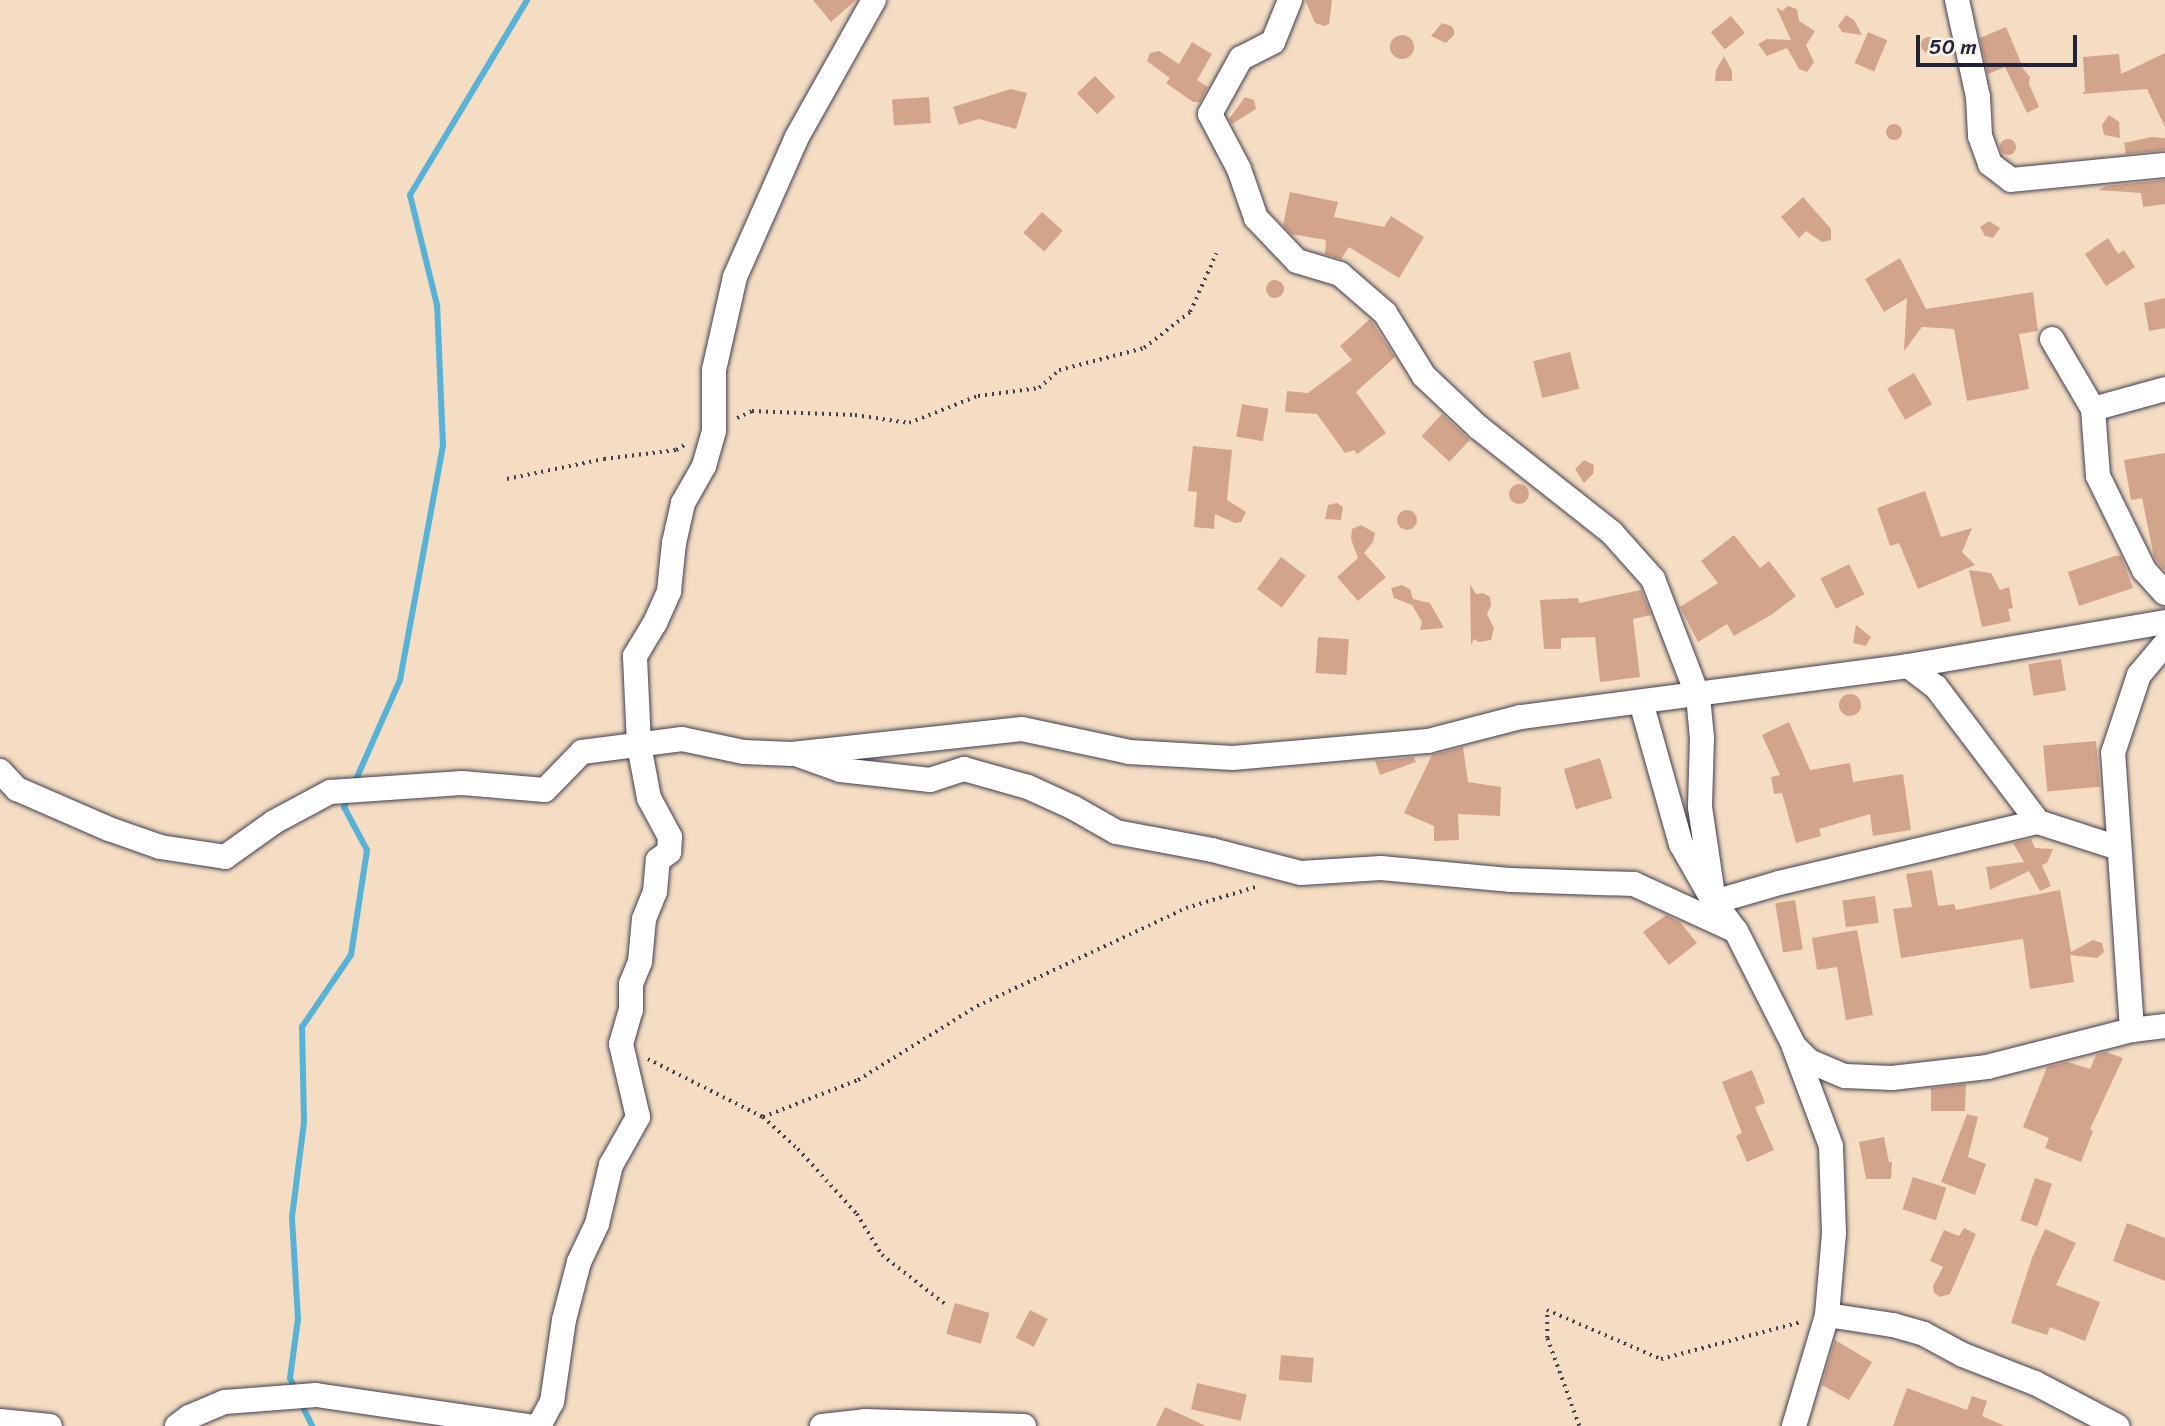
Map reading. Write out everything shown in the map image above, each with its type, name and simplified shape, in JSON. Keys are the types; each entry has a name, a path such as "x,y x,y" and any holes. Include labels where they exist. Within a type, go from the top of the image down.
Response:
{"street":[{"path":"539,1426 552,1402 564,1320 579,1262 597,1224 611,1166 638,1117 621,1044 631,1010 631,985 640,962 643,919 655,892 658,860 669,852 670,844 665,826 649,798 639,745 635,656 655,623 668,591 674,543 683,503 704,466 714,430 714,370 735,277 797,137 874,0"},
{"path":"1290,0 1273,42 1241,58 1210,114 1239,169 1256,218 1297,261 1340,274 1385,313 1424,376 1478,427 1612,533 1653,579 1698,696 1702,738 1700,807 1714,902"},
{"path":"1957,0 1978,97 1980,136 1990,163 2011,180 2165,165"},
{"path":"2052,338 2093,408 2098,475 2144,570 2165,593"},
{"path":"2093,408 2165,389"},
{"path":"0,771 17,789 109,829 160,847 225,857 274,822 330,792 463,783 545,790 582,752 682,739 744,751 792,754 1022,729 1129,751 1233,758 1428,740 1521,717 1698,696 1908,666 2165,622"},
{"path":"2132,1030 2113,753 2138,675 2165,644"},
{"path":"1908,666 1936,687 2038,822"},
{"path":"1641,702 1681,844 1714,902 1736,931 1794,1046 1831,1146 1834,1233 1827,1315 1794,1426"},
{"path":"792,754 840,769 930,780 964,769 1028,788 1074,808 1116,832 1212,850 1301,873 1381,868 1511,880 1634,884 1736,931"},
{"path":"1714,902 1779,883 2038,822 2118,848"},
{"path":"1794,1046 1809,1061 1845,1076 1892,1078 1987,1067 2132,1030 2165,1026"},
{"path":"1827,1315 1893,1325 1924,1334 1963,1355 2035,1383 2118,1426"},
{"path":"177,1426 189,1417 225,1402 316,1395 529,1426"},
{"path":"0,1421 50,1426"},
{"path":"822,1426 864,1421 1024,1426"}],"path":[{"path":"507,479 604,459 676,450 751,411 855,415 909,423 978,396 1039,388 1059,370 1144,348 1190,312 1216,254"},
{"path":"763,1117 858,1080 977,1006 1186,908 1263,884"},
{"path":"621,1044 763,1117 798,1149 857,1214 882,1255 945,1304"},
{"path":"1579,1426 1547,1338 1547,1310 1661,1359 1827,1315"}],"building":[{"path":"813,0 856,0 831,22"},
{"path":"1305,0 1332,0 1329,24 1324,26 1315,23"},
{"path":"1788,6 1797,9 1799,21 1815,31 1806,45 1814,62 1807,72 1799,69 1787,48 1767,56 1758,44 1767,39 1791,40 1776,7 1782,11"},
{"path":"1846,15 1854,20 1862,35 1842,32 1838,26"},
{"path":"1731,16 1745,33 1725,49 1711,32"},
{"path":"1442,23 1454,30 1454,35 1446,43 1431,36"},
{"path":"2006,27 2024,70 2030,77 2029,84 2039,107 2027,113 2005,67 1988,74 1980,38"},
{"path":"1868,32 1887,40 1874,72 1855,63"},
{"path":"1402,35 1411,38 1414,47 1411,56 1402,59 1393,56 1390,47 1393,38"},
{"path":"1926,37 1932,37 1937,45 1935,51 1926,53 1921,48 1921,42"},
{"path":"1192,42 1212,54 1197,80 1208,87 1200,102 1193,102 1166,83 1170,78 1147,61 1150,53 1159,51 1179,64"},
{"path":"2165,53 2165,127 2147,89 2082,94 2085,91 2083,57 2119,54 2121,74"},
{"path":"1724,56 1732,71 1732,81 1715,81 1716,70"},
{"path":"1095,76 1115,97 1097,114 1077,93"},
{"path":"1011,89 1027,93 1016,129 979,119 959,125 953,107"},
{"path":"929,97 931,123 894,126 892,100"},
{"path":"1245,97 1254,100 1256,109 1232,124 1229,119"},
{"path":"2109,115 2119,122 2120,138 2104,135 2102,125"},
{"path":"1891,124 1897,124 1902,132 1900,138 1891,140 1886,135 1886,129"},
{"path":"2151,137 2165,138 2165,150 2126,154 2124,143"},
{"path":"2005,139 2011,139 2016,147 2014,153 2005,155 2000,150 2000,144"},
{"path":"2165,180 2165,204 2143,207 2141,193 2098,190 2106,186"},
{"path":"1290,192 1338,202 1334,217 1384,227 1391,216 1424,237 1399,278 1349,247 1341,259 1325,254 1326,240 1291,234 1283,225"},
{"path":"1803,197 1831,229 1831,240 1822,242 1806,231 1799,238 1781,217"},
{"path":"1042,212 1063,231 1044,252 1023,233"},
{"path":"1989,221 2000,228 1993,238 1985,236 1980,227"},
{"path":"2108,238 2118,254 2124,250 2135,267 2106,286 2085,254"},
{"path":"1900,258 1926,309 2033,292 2038,331 2019,334 2029,389 1967,401 1954,329 1922,327 1904,351 1907,298 1884,312 1865,279"},
{"path":"1275,280 1281,283 1284,289 1281,295 1275,298 1269,295 1266,289 1269,283"},
{"path":"2165,298 2165,328 2149,331 2144,303"},
{"path":"1370,319 1395,357 1356,392 1386,433 1357,454 1354,450 1345,453 1317,414 1285,412 1287,391 1308,393 1352,360 1340,346"},
{"path":"1570,352 1579,389 1542,398 1533,361"},
{"path":"1914,373 1932,404 1905,420 1887,388"},
{"path":"1242,404 1269,409 1263,441 1236,436"},
{"path":"1442,414 1470,440 1449,462 1422,436"},
{"path":"1193,446 1232,450 1227,500 1246,512 1241,522 1235,523 1215,514 1214,529 1194,527 1197,492 1188,491"},
{"path":"2165,453 2164,570 2154,557 2142,498 2131,500 2124,460"},
{"path":"1584,460 1594,465 1593,474 1584,483 1575,469"},
{"path":"1519,484 1526,487 1529,494 1526,501 1519,504 1512,501 1509,494 1512,487"},
{"path":"1925,491 1941,537 1972,528 1962,552 1975,565 1918,589 1899,543 1890,546 1877,508"},
{"path":"1337,503 1343,507 1341,520 1325,519 1328,505"},
{"path":"1407,510 1414,513 1417,520 1414,527 1407,530 1400,527 1397,520 1400,513"},
{"path":"1361,525 1375,533 1373,542 1364,553 1386,577 1358,601 1337,577 1358,558 1351,539 1352,529"},
{"path":"1734,535 1760,568 1769,561 1796,596 1771,615 1734,636 1727,624 1698,642 1680,607 1718,583 1701,561"},
{"path":"2121,556 2133,588 2079,606 2068,572"},
{"path":"1281,557 1306,576 1282,608 1257,589"},
{"path":"1849,564 1864,594 1836,609 1820,579"},
{"path":"1969,570 1991,573 2000,590 2009,587 2013,608 2008,609 2011,621 1982,627"},
{"path":"1470,584 1476,594 1483,593 1490,597 1491,605 1487,614 1494,628 1491,640 1479,642 1474,639 1471,645"},
{"path":"1402,585 1410,589 1413,599 1430,603 1444,628 1420,630 1422,622 1412,605 1394,598 1391,588"},
{"path":"1641,590 1651,615 1633,619 1640,677 1600,682 1595,637 1561,638 1561,649 1544,649 1540,600 1578,598 1579,603"},
{"path":"1856,625 1871,637 1866,646 1853,643"},
{"path":"1318,637 1349,639 1346,675 1315,673"},
{"path":"2061,659 2066,691 2033,696 2028,664"},
{"path":"1846,694 1854,694 1861,701 1861,709 1854,716 1846,716 1839,709 1839,701"},
{"path":"1789,722 1810,770 1850,763 1853,782 1903,774 1911,830 1873,836 1870,814 1819,829 1821,836 1796,843 1782,793 1774,794 1771,777 1780,775 1762,735"},
{"path":"2096,741 2100,787 2047,791 2043,746"},
{"path":"1463,747 1468,782 1501,787 1500,816 1458,814 1459,840 1434,841 1434,826 1404,813 1432,755"},
{"path":"1414,757 1416,762 1380,775 1375,761"},
{"path":"1600,758 1612,798 1576,809 1564,769"},
{"path":"2031,839 2035,848 2053,849 2047,863 2042,865 2051,886 2040,891 2029,871 1990,890 1986,867 2024,862 2013,843"},
{"path":"1932,870 1938,906 1954,904 1956,910 2060,890 2071,952 2093,940 2102,943 2104,952 2097,958 2070,955 2074,982 2030,989 2023,939 1901,958 1893,909 1912,907 1906,874"},
{"path":"1875,896 1879,923 1846,927 1842,901"},
{"path":"1795,900 1803,949 1783,953 1775,903"},
{"path":"1666,915 1680,922 1697,943 1669,965 1643,932"},
{"path":"1857,930 1873,1015 1846,1020 1837,967 1817,970 1812,938"},
{"path":"2106,1052 2123,1058 2090,1129 2093,1131 2081,1162 2045,1148 2049,1138 2023,1127 2047,1067 2068,1062 2090,1069 2096,1055"},
{"path":"1752,1070 1765,1103 1755,1107 1774,1150 1747,1162 1736,1136 1742,1133 1722,1082"},
{"path":"1966,1084 1965,1111 1931,1111 1931,1088"},
{"path":"1967,1114 1978,1117 1968,1157 1986,1164 1975,1195 1941,1182"},
{"path":"1884,1137 1889,1162 1892,1162 1891,1179 1866,1179 1859,1142"},
{"path":"1913,1177 1946,1188 1936,1220 1902,1209"},
{"path":"2035,1178 2052,1184 2037,1226 2020,1221"},
{"path":"2127,1223 2165,1238 2165,1281 2113,1261"},
{"path":"1964,1228 1976,1234 1950,1294 1940,1297 1934,1293 1933,1286 1943,1267 1930,1261 1944,1230 1959,1236"},
{"path":"2045,1229 2076,1243 2056,1285 2100,1302 2085,1341 2050,1327 2047,1335 2011,1323 2032,1258"},
{"path":"955,1303 990,1313 981,1344 946,1334"},
{"path":"1030,1310 1048,1319 1034,1347 1016,1338"},
{"path":"1835,1340 1872,1362 1849,1400 1822,1385"},
{"path":"1281,1355 1314,1358 1312,1383 1279,1380"},
{"path":"1197,1383 1247,1394 1241,1421 1191,1409"},
{"path":"1907,1388 1967,1410 1972,1396 1987,1401 1982,1416 2005,1426 1893,1426"},
{"path":"1165,1407 1206,1426 1156,1426"}],"waterway":[{"path":"354,784 400,680 443,446 437,305 410,195 527,0"},
{"path":"296,1391 290,1378 298,1319 292,1217 304,1122 302,1027 351,955 367,850 344,807 348,798"},
{"path":"300,1401 312,1426"}]}
